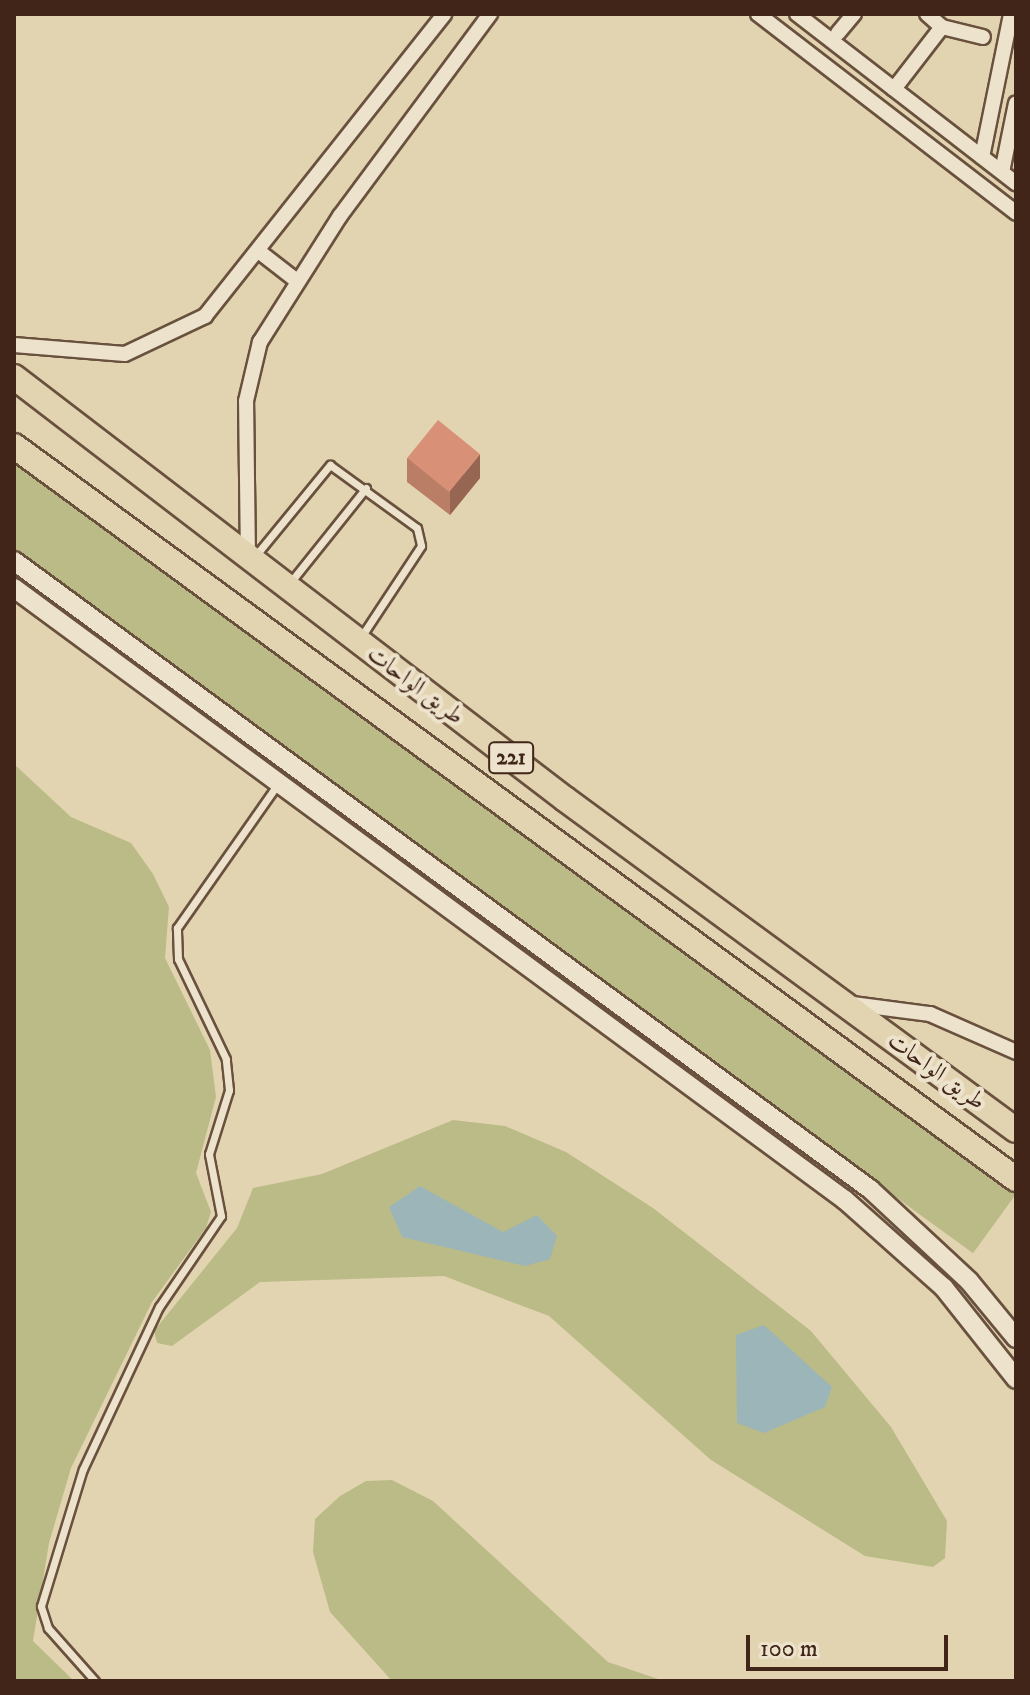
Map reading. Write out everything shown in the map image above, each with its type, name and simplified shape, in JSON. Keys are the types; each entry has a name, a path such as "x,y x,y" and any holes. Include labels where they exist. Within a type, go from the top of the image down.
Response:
{"highway":[{"name":"طريق الواحات","path":"14,377 285,589 1016,1130"},
{"name":"طريق الواحات","path":"14,446 1016,1179"}],"street":[{"path":"14,345 108,356 151,346 205,316 261,253 444,14"},
{"path":"249,561 250,371 297,281 490,14"},
{"path":"758,14 1016,213"},
{"path":"779,30 794,14 983,152 1016,183"},
{"path":"838,33 854,14"},
{"path":"927,14 942,27 983,37"},
{"path":"983,152 1011,14"},
{"path":"894,89 942,27"},
{"path":"1002,172 1011,152 1016,103"},
{"path":"983,152 1011,152"},
{"path":"261,253 297,281"},
{"path":"14,561 870,1189 959,1272 1016,1338"},
{"path":"16,591 905,1248 983,1331 1016,1379"},
{"path":"97,649 110,632"},
{"path":"584,1008 597,989"},
{"path":"841,1003 930,1014 1016,1052"}],"lane":[{"path":"249,561 325,467 335,465 366,488 420,531 423,542 357,642"},
{"path":"285,589 366,488"},
{"path":"95,1681 48,1628 41,1606 83,1469 159,1307 221,1216 209,1154 229,1090 226,1059 178,959 177,928 278,783"}],"green space":[{"path":"14,455 1016,1183 1016,1194 973,1253 14,556"},
{"path":"14,764 71,817 131,843 153,874 169,907 165,958 210,1050 216,1097 196,1173 211,1212 206,1228 152,1302 71,1468 49,1543 33,1641 74,1681 14,1681"},
{"path":"453,1120 505,1126 566,1152 653,1208 811,1331 891,1427 947,1521 945,1558 933,1567 865,1556 711,1460 549,1316 444,1276 260,1282 172,1346 157,1343 154,1331 237,1228 253,1188 322,1174"},
{"path":"392,1480 433,1501 608,1662 664,1681 392,1681 330,1612 313,1552 315,1519 340,1496 366,1481"}],"water":[{"path":"420,1186 503,1232 537,1215 557,1236 550,1259 525,1266 402,1237 389,1207"},
{"path":"764,1325 832,1387 825,1407 764,1433 737,1423 736,1335"}],"building":[{"path":"438,420 480,454 449,492 407,458"}]}
